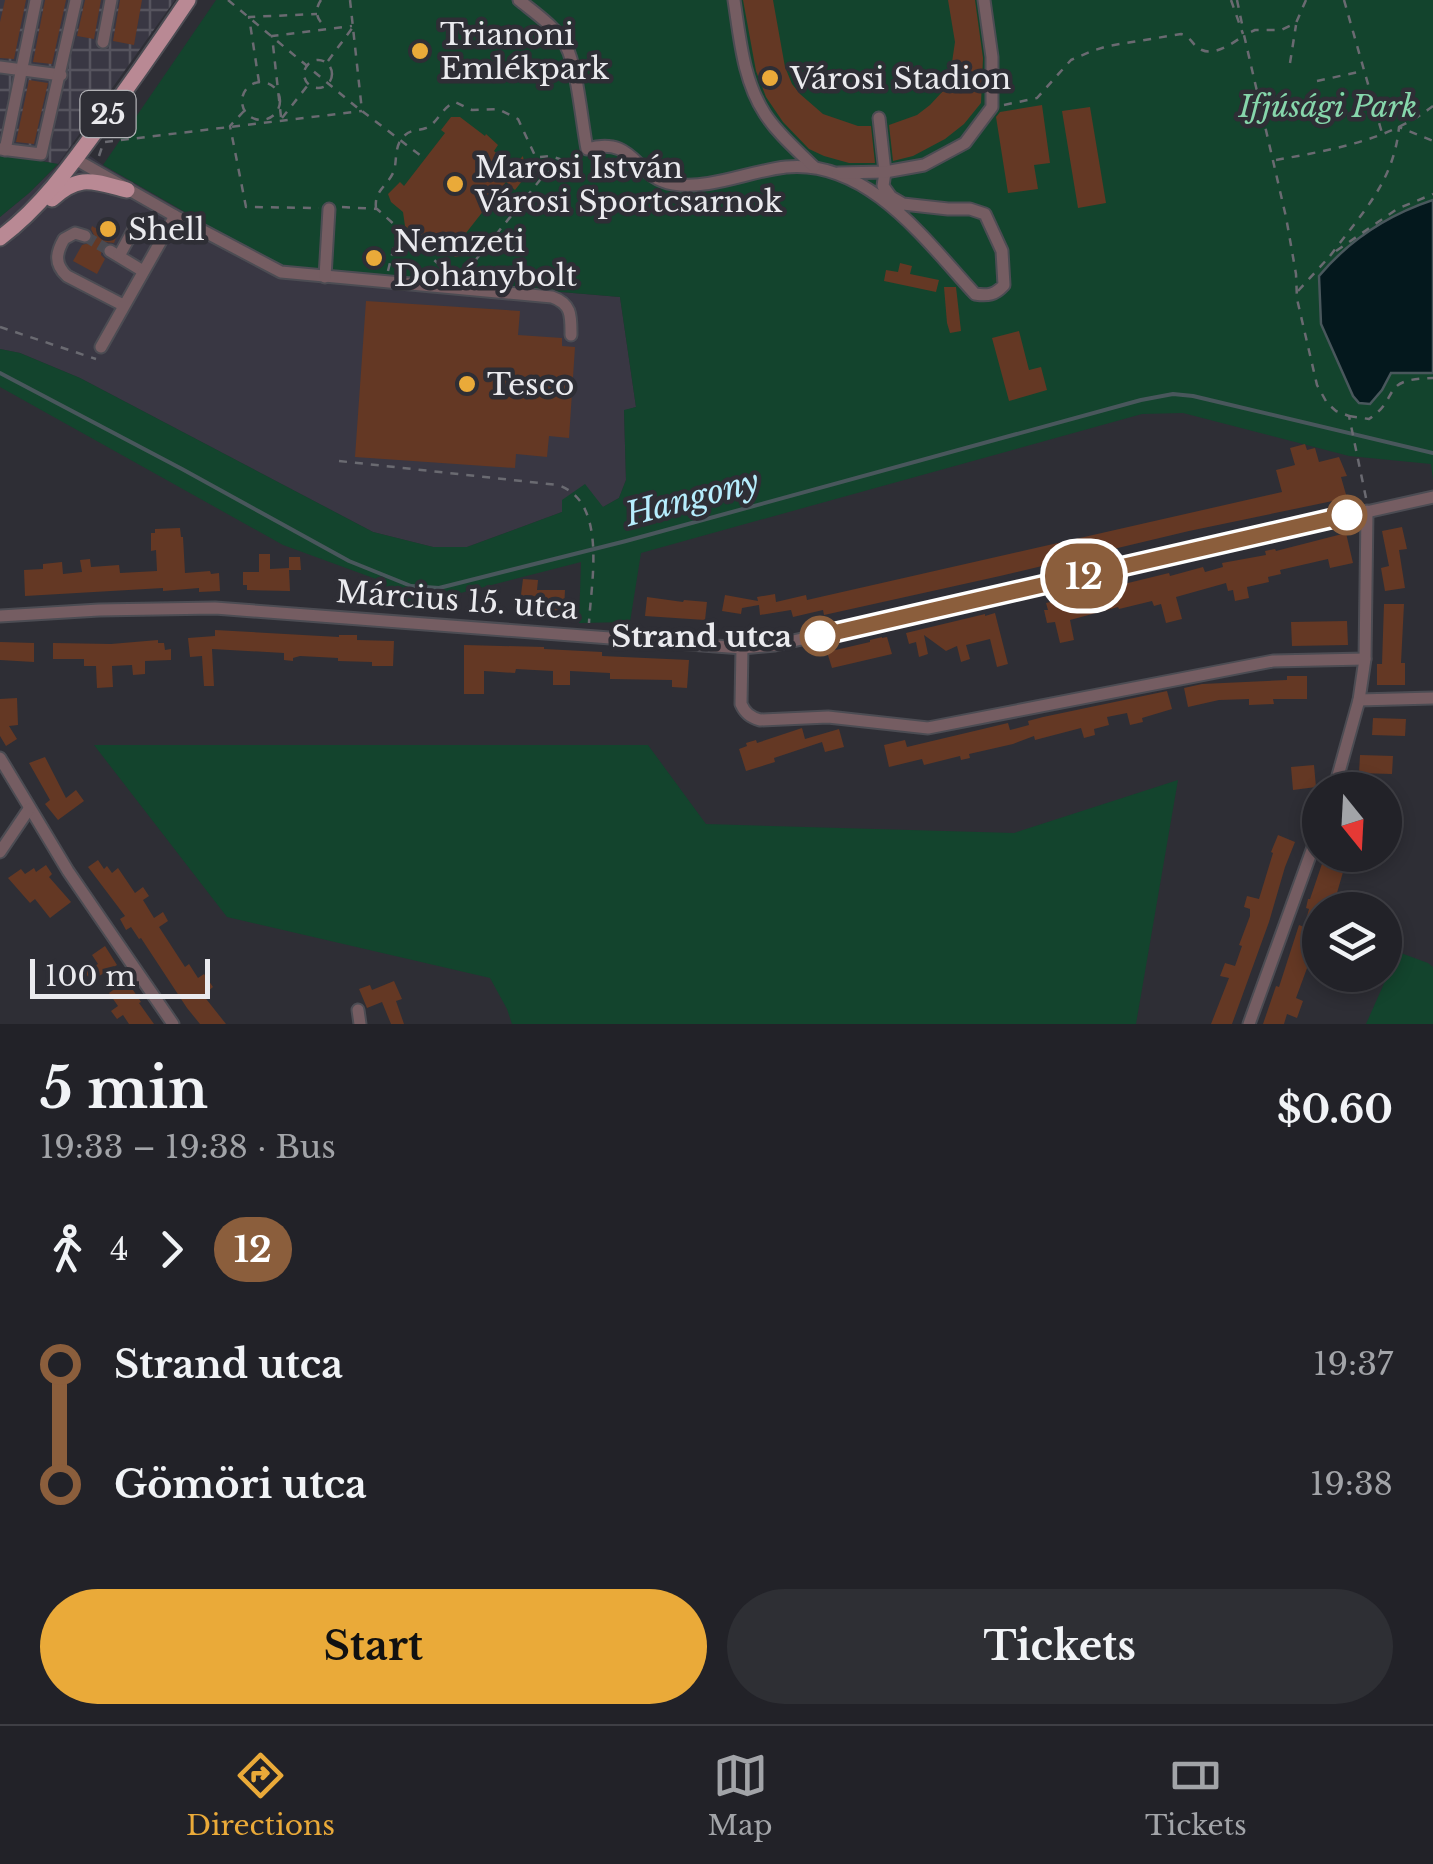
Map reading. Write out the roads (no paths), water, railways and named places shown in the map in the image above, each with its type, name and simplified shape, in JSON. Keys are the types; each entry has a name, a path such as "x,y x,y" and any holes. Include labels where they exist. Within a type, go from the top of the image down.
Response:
{"main road":[{"name":"25","path":"0,238 76,160 188,0"},
{"path":"20,221 77,182 94,181 128,190"}],"street":[{"path":"36,0 2,150 42,154 76,0"},
{"path":"103,42 111,0"},
{"path":"520,0 567,46 587,149 612,145 658,180 675,184 708,183 786,167 814,167 836,173 892,206 917,228 975,294 997,293 1004,285 1002,250 985,214 970,209 902,204 882,186 885,172 879,118"},
{"path":"734,0 746,72 756,97 778,130 814,167"},
{"path":"836,173 885,172 924,165 965,142 992,107 992,57 984,0"},
{"path":"0,67 61,75"},
{"path":"76,160 272,268 290,274 552,297 569,309 571,334"},
{"path":"325,277 329,209"},
{"path":"98,353 175,216"},
{"path":"136,225 115,253 144,271"},
{"path":"86,236 71,234 64,239 58,254 60,269 123,306"},
{"name":"Március 15. utca","path":"0,616 215,608 742,648 803,640 1433,497"},
{"path":"1339,772 1359,700 1365,659 1367,511"},
{"path":"742,648 740,695 745,712 752,718 828,717 928,728 1273,662 1365,659"},
{"path":"1359,700 1433,698"},
{"path":"0,758 68,872 173,1024"},
{"path":"0,852 28,809"},
{"path":"1249,1024 1304,872"}],"waterway":[{"name":"Hangony","path":"0,373 349,561 411,586 439,588 1173,394 1433,453"}],"tunnel":[{"path":"85,236 110,251"}],"place":[{"name":"Trianoni Emlékpark","path":"420,51"},
{"name":"Városi Stadion","path":"770,78"},
{"name":"Marosi István Városi Sportcsarnok","path":"455,184"},
{"name":"Shell","path":"108,229"},
{"name":"Nemzeti Dohánybolt","path":"374,258"},
{"name":"Tesco","path":"467,384"},
{"name":"Strand utca","path":"820,636"}],"park label":[{"name":"Ifjúsági Park","path":"1328,106"}]}
